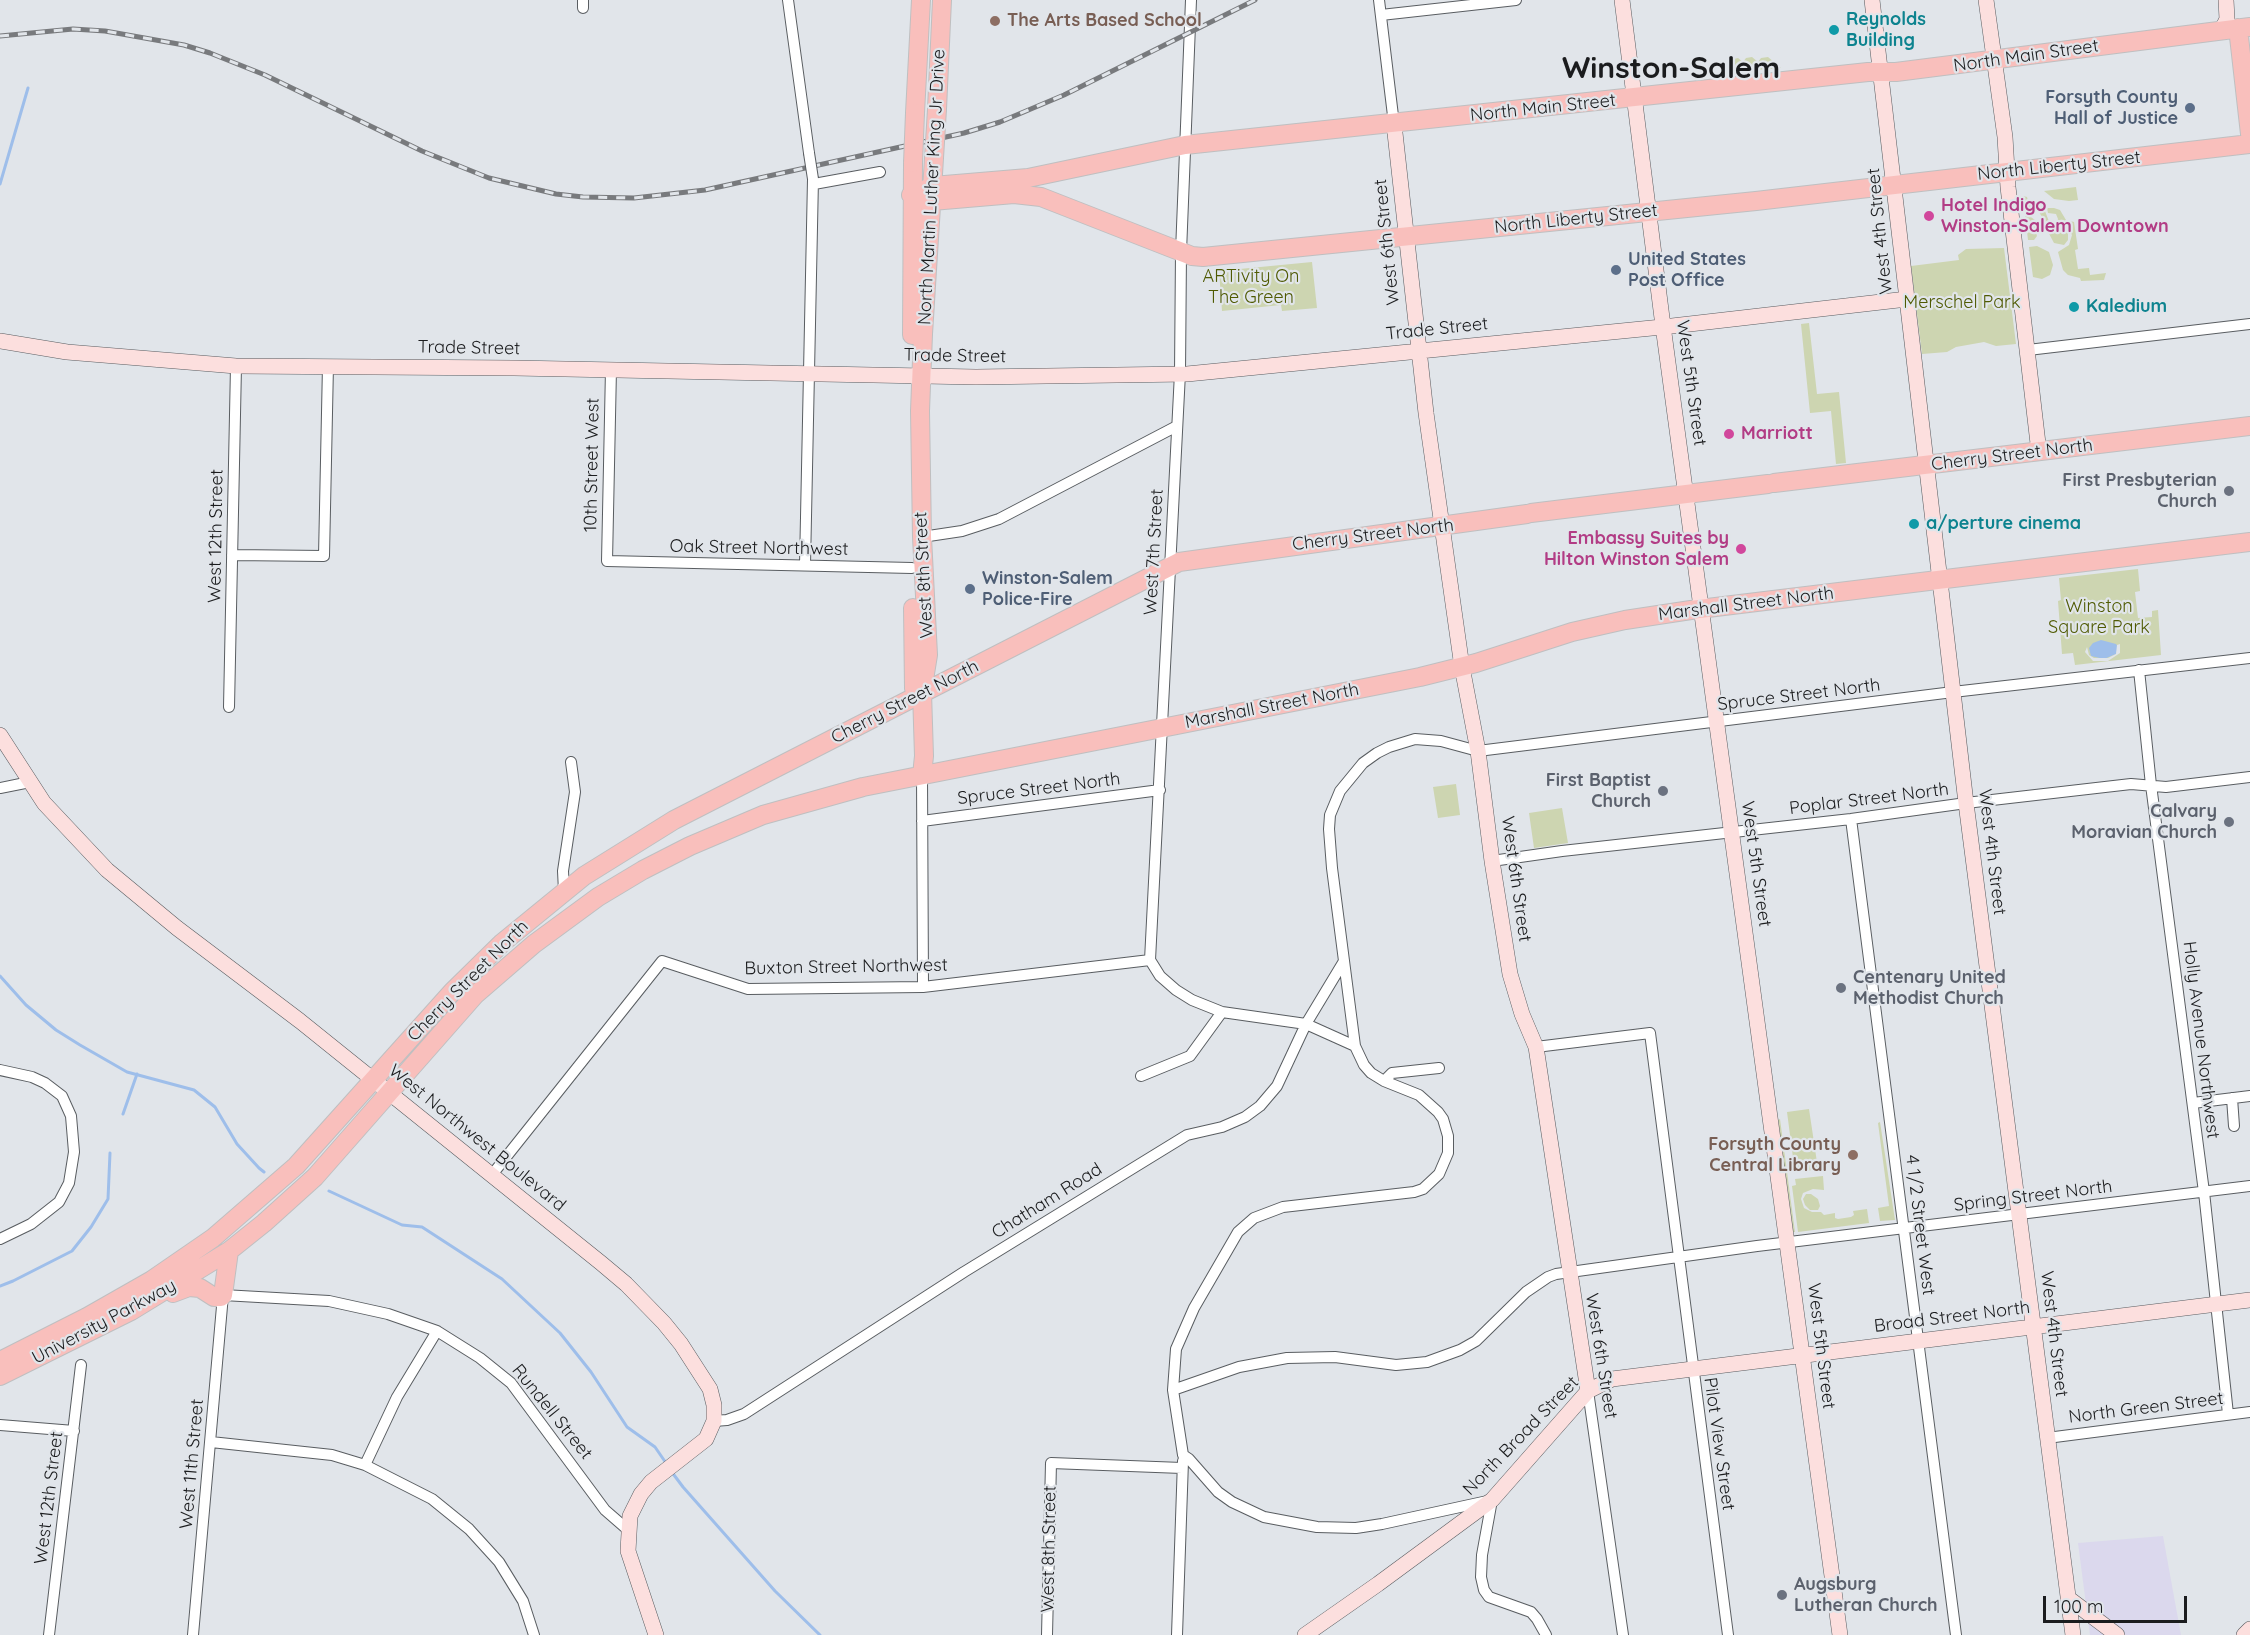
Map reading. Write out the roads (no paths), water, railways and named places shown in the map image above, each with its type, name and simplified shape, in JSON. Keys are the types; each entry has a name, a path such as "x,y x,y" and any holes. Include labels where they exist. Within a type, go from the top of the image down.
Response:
{"main road":[{"name":"North Martin Luther King Jr Drive","path":"916,375 911,195 921,0"},
{"name":"North Martin Luther King Jr Drive","path":"916,375 932,193 942,0"},
{"name":"West 5th Street","path":"1622,0 1648,212 1840,1635"},
{"name":"West 4th Street","path":"1872,0 1966,803 2073,1635"},
{"path":"1986,0 1995,61 2038,452"},
{"path":"2226,0 2227,16 2237,29"},
{"path":"2236,0 2237,29 2250,134"},
{"name":"North Main Street","path":"911,195 1057,173 1185,145 1995,61 2237,29"},
{"name":"West 6th Street","path":"1394,124 1419,351 1462,667 1478,751 1510,974 1522,1014 1536,1047 1568,1272 1588,1391"},
{"name":"North Liberty Street","path":"932,193 1023,194 1041,197 1181,252 1203,257 1648,212 2250,144"},
{"path":"1057,173 1052,186 1058,202"},
{"name":"Trade Street","path":"0,341 67,352 236,366 611,369 1005,377 1179,374 1664,326 1907,299"},
{"name":"West 8th Street","path":"916,375 928,655 918,694"},
{"name":"West 8th Street","path":"916,375 909,447 922,775"},
{"name":"Cherry Street North","path":"373,1080 478,966 528,920 614,856 674,820 1170,565 1196,558 1529,513 2250,426"},
{"name":"Marshall Street North","path":"389,1093 475,995 554,928 628,879 690,846 763,815 837,793 1420,677 1462,667 1548,639 1602,625 1701,609 2250,542"},
{"path":"928,655 946,669 963,672"},
{"name":"West Northwest Boulevard","path":"0,735 44,803 107,870 626,1284 664,1323 702,1373 710,1389 714,1405 714,1421"},
{"name":"University Parkway","path":"0,1361 87,1317 152,1280 213,1238 296,1166 373,1080"},
{"name":"University Parkway","path":"0,1376 156,1298 230,1251 315,1177 389,1093"},
{"path":"156,1298 189,1287 200,1288 218,1298 223,1295 230,1251"},
{"name":"Broad Street North","path":"1802,1356 2250,1300"},
{"name":"North Broad Street","path":"1305,1635 1492,1500 1588,1391 1612,1379 1802,1356"},
{"path":"656,1635 627,1551 630,1516 641,1494 651,1482 706,1439 714,1421"},
{"path":"2068,1598 2117,1635"},
{"path":"2244,1635 2250,1629"}],"street":[{"path":"788,0 814,182 810,373 807,391 805,565"},
{"name":"West 7th Street","path":"1150,960 1177,426 1191,0"},
{"path":"1379,0 1394,124"},
{"path":"1381,15 1516,0"},
{"path":"814,182 880,172"},
{"path":"2028,350 2250,324"},
{"path":"232,555 324,556 328,365"},
{"name":"West 12th Street","path":"229,707 236,366"},
{"name":"10th Street West","path":"607,561 611,369"},
{"path":"922,537 969,529 999,519 1177,426"},
{"name":"Oak Street Northwest","path":"607,561 912,568"},
{"name":"Spruce Street North","path":"1355,1046 1332,868 1330,815 1341,791 1361,766 1389,747 1415,740 1441,741 1478,751 2250,658"},
{"name":"Holly Avenue Northwest","path":"2139,670 2151,784 2204,1192 2228,1414"},
{"path":"564,891 563,871 575,792 571,762"},
{"name":"West 8th Street","path":"922,775 923,987"},
{"name":"Poplar Street North","path":"1492,861 2132,784 2166,787 2250,777"},
{"path":"0,788 30,782"},
{"name":"Spruce Street North","path":"922,821 1160,790"},
{"name":"4 1/2 Street West","path":"1851,819 1956,1635"},
{"path":"1150,960 1160,976 1192,1000 1222,1012 1306,1024 1355,1046 1364,1065 1384,1081 1419,1095 1438,1112 1443,1119 1449,1145 1439,1174 1423,1189 1414,1192 1283,1207 1266,1212 1247,1223 1228,1247 1180,1336 1176,1348 1173,1390 1183,1455 1177,1635"},
{"name":"Buxton Street Northwest","path":"491,1176 662,961 748,988 923,987 1150,960"},
{"name":"Chatham Road","path":"714,1421 727,1420 744,1414 969,1269 1187,1135 1222,1127 1245,1117 1260,1106 1277,1086 1306,1024 1344,961"},
{"path":"1141,1077 1190,1056 1222,1012"},
{"name":"Pilot View Street","path":"1536,1047 1650,1033 1728,1635"},
{"path":"1384,1081 1392,1073 1439,1068"},
{"path":"0,1070 32,1077 45,1083 62,1096 71,1116 74,1152 69,1183 58,1202 46,1215 0,1239"},
{"path":"2193,1103 2250,1096"},
{"path":"2232,1098 2234,1126"},
{"name":"Spring Street North","path":"1173,1390 1248,1365 1287,1358 1335,1357 1396,1365 1427,1362 1460,1350 1476,1341 1526,1292 1548,1277 1568,1272 2250,1186"},
{"name":"Rundell Street","path":"223,1295 329,1301 388,1314 437,1331 480,1358 511,1383 605,1510 628,1530"},
{"name":"West 11th Street","path":"194,1635 223,1295"},
{"path":"365,1465 397,1397 437,1331"},
{"name":"West 12th Street","path":"49,1635 81,1365"},
{"name":"West 6th Street","path":"1588,1391 1623,1635"},
{"name":"North Green Street","path":"2047,1438 2250,1412"},
{"path":"0,1425 74,1431"},
{"path":"211,1442 332,1455 365,1465 432,1499 469,1529 511,1579 523,1601 534,1635"},
{"path":"1183,1455 1218,1492 1232,1502 1264,1517 1317,1527 1356,1528 1382,1524 1492,1500 1482,1555 1481,1578 1484,1590 1489,1597 1497,1601 1531,1612 1546,1635"},
{"name":"West 8th Street","path":"1047,1635 1051,1463 1182,1468"}],"water":[{"path":"2101,640 2116,644 2118,647 2116,654 2104,659 2091,656 2089,648 2093,643"}],"waterway":[{"path":"0,184 28,88"},
{"path":"0,976 26,1005 56,1030 80,1045 127,1072 194,1090 215,1107 237,1144 264,1172"},
{"path":"123,1114 137,1074"},
{"path":"0,1286 72,1251 91,1227 108,1199 110,1153"},
{"path":"329,1191 402,1225 422,1227 502,1279 560,1333 591,1372 627,1427 655,1447 666,1463"},
{"path":"671,1471 775,1591 820,1635"}],"railway":[{"path":"0,36 73,29 105,31 184,45 265,75 422,151 489,178 556,194 634,198 705,190 964,133 1000,122 1064,95 1255,0"}],"place":[{"name":"The Arts Based School","path":"995,21"},
{"name":"Reynolds Building","path":"1834,30"},
{"name":"Forsyth County Hall of Justice","path":"2190,108"},
{"name":"Hotel Indigo Winston-Salem Downtown","path":"1929,216"},
{"name":"United States Post Office","path":"1616,270"},
{"name":"Kaledium","path":"2074,307"},
{"name":"Marriott","path":"1729,434"},
{"name":"First Presbyterian Church","path":"2229,491"},
{"name":"a/perture cinema","path":"1914,524"},
{"name":"Embassy Suites by Hilton Winston Salem","path":"1741,549"},
{"name":"Winston-Salem Police-Fire","path":"970,589"},
{"name":"First Baptist Church","path":"1663,791"},
{"name":"Calvary Moravian Church","path":"2229,822"},
{"name":"Centenary United Methodist Church","path":"1841,988"},
{"name":"Forsyth County Central Library","path":"1853,1155"},
{"name":"Augsburg Lutheran Church","path":"1782,1595"}],"district":[{"name":"Winston-Salem","path":"1671,69"}],"park label":[{"name":"ARTivity On The Green","path":"1251,287"},
{"name":"Merschel Park","path":"1962,303"},
{"name":"Winston Square Park","path":"2099,617"}]}
